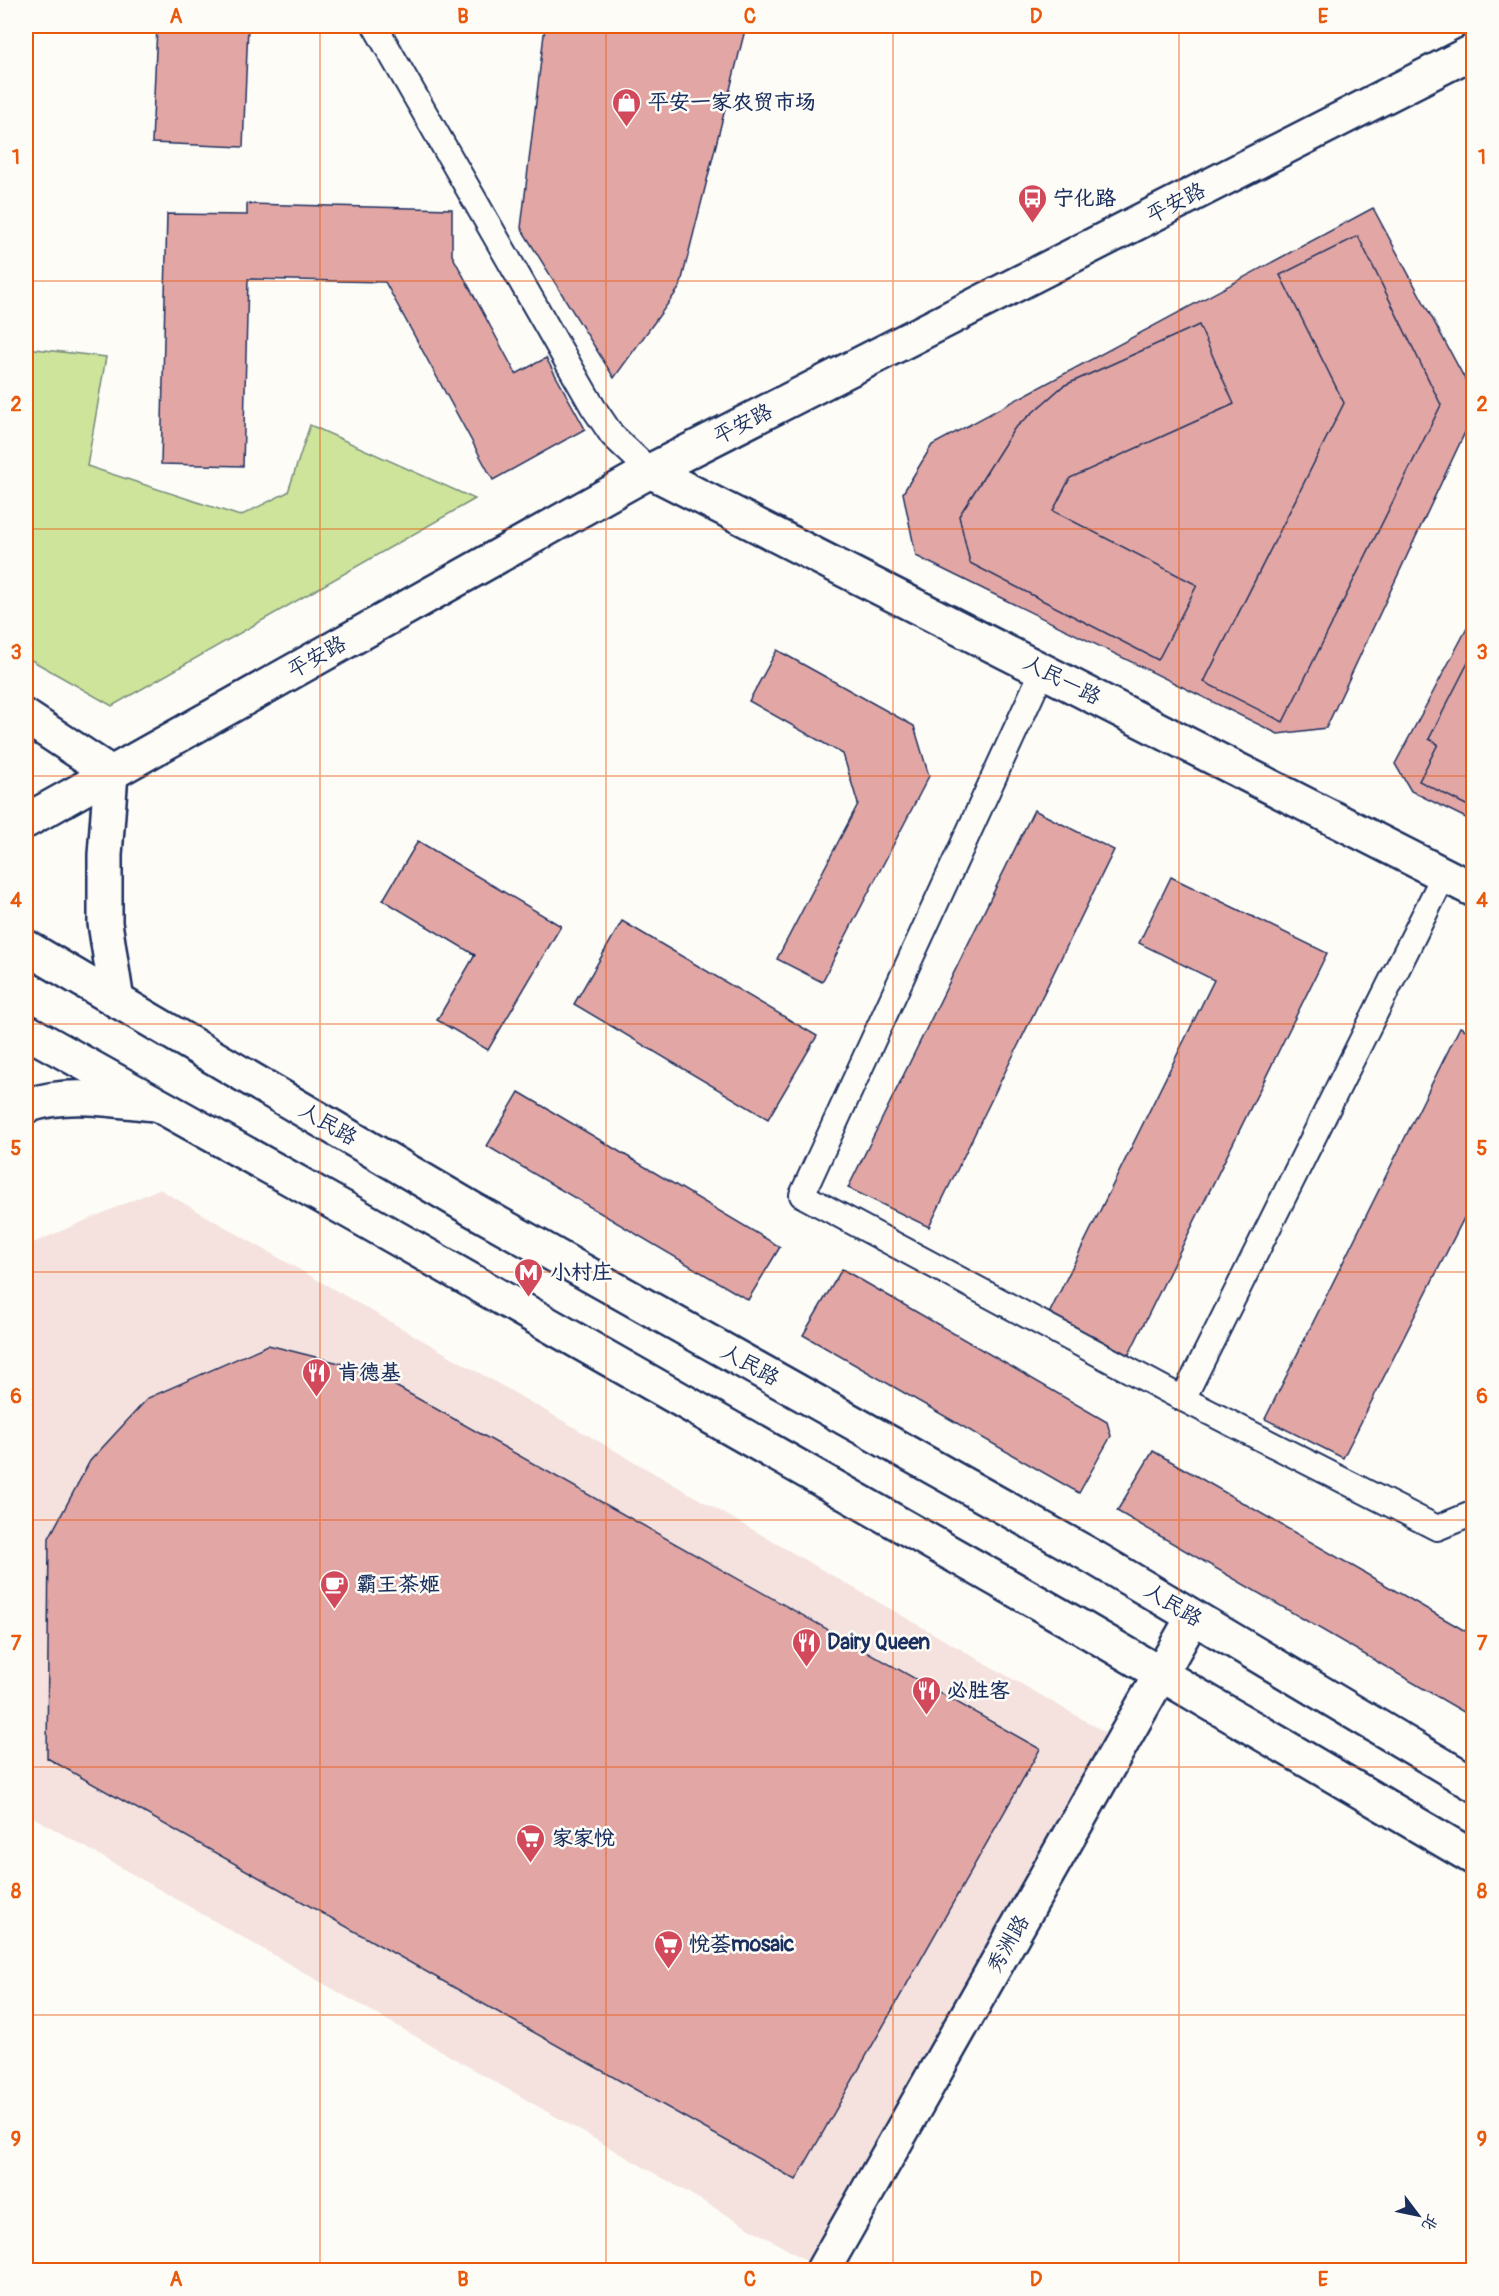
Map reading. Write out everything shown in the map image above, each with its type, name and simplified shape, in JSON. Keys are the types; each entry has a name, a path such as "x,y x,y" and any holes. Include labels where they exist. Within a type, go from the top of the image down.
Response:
{"main road":[{"name":"平安路","path":"26,821 650,471 1473,51"},
{"name":"人民一路","path":"650,471 1473,890"},
{"path":"26,717 111,773 105,855 105,923 117,1001"},
{"name":"人民路","path":"26,947 472,1209 1093,1557 1473,1784"},
{"path":"26,1031 1162,1674 1473,1858"},
{"path":"26,1106 42,1100 74,1096 154,1104"},
{"name":"秀洲路","path":"823,2271 1193,1617"}],"lane":[{"path":"375,26 593,407 612,435 650,471"},
{"path":"1042,670 802,1195 1184,1399 1437,1528 1473,1513"},
{"path":"1184,1399 1444,875"}],"shaded area":[{"name":"悦荟mosaic","path":"159,1189 1138,1751 840,2270 823,2270 26,1813 26,1246"}],"green space":[{"path":"26,348 106,357 87,466 240,516 288,492 310,425 475,499 112,706 26,657"}],"building":[{"path":"157,26 248,26 243,147 152,143"},
{"name":"平安一家农贸市场","path":"545,26 746,26 680,287 614,378 521,228"},
{"path":"247,204 452,209 452,255 516,374 546,358 585,429 493,480 385,282 248,279 243,466 161,464 167,214 247,215"},
{"path":"1373,208 1474,396 1474,413 1326,728 1278,734 916,556 903,493 932,445"},
{"path":"1358,236 1441,405 1283,722 1204,682 1344,403 1280,275"},
{"path":"1199,325 1234,404 1070,478 1053,511 1197,585 1158,660 970,563 959,516 1014,429 1063,386"},
{"path":"1474,615 1474,822 1411,791 1395,764"},
{"path":"777,650 914,726 929,776 822,982 777,959 858,804 843,754 749,701"},
{"path":"1474,651 1474,809 1419,781 1438,744 1429,739"},
{"path":"1034,810 1114,850 929,1227 848,1188"},
{"path":"418,841 561,926 488,1050 437,1020 475,955 383,900"},
{"path":"1171,877 1327,953 1126,1360 1046,1320 1214,980 1139,943"},
{"path":"622,921 817,1036 768,1119 574,1004"},
{"path":"1460,1027 1474,1034 1474,1198 1343,1458 1265,1419"},
{"path":"519,1092 780,1247 748,1300 487,1146"},
{"path":"842,1269 1107,1422 1111,1436 1079,1493 803,1335"},
{"name":"悦荟mosaic","path":"268,1345 367,1370 1040,1749 796,2180 47,1758 49,1538 90,1461 148,1398"},
{"path":"1153,1451 1474,1636 1474,1718 1117,1511"}],"place":[{"name":"平安一家农贸市场","path":"627,128"},
{"name":"宁化路","path":"1032,224"},
{"name":"小村庄","path":"529,1298"},
{"name":"肯德基","path":"317,1398"},
{"name":"霸王茶姬","path":"335,1610"},
{"name":"Dairy Queen","path":"806,1668"},
{"name":"必胜客","path":"926,1716"},
{"name":"家家悦","path":"531,1864"},
{"name":"悦荟mosaic","path":"668,1970"}]}
